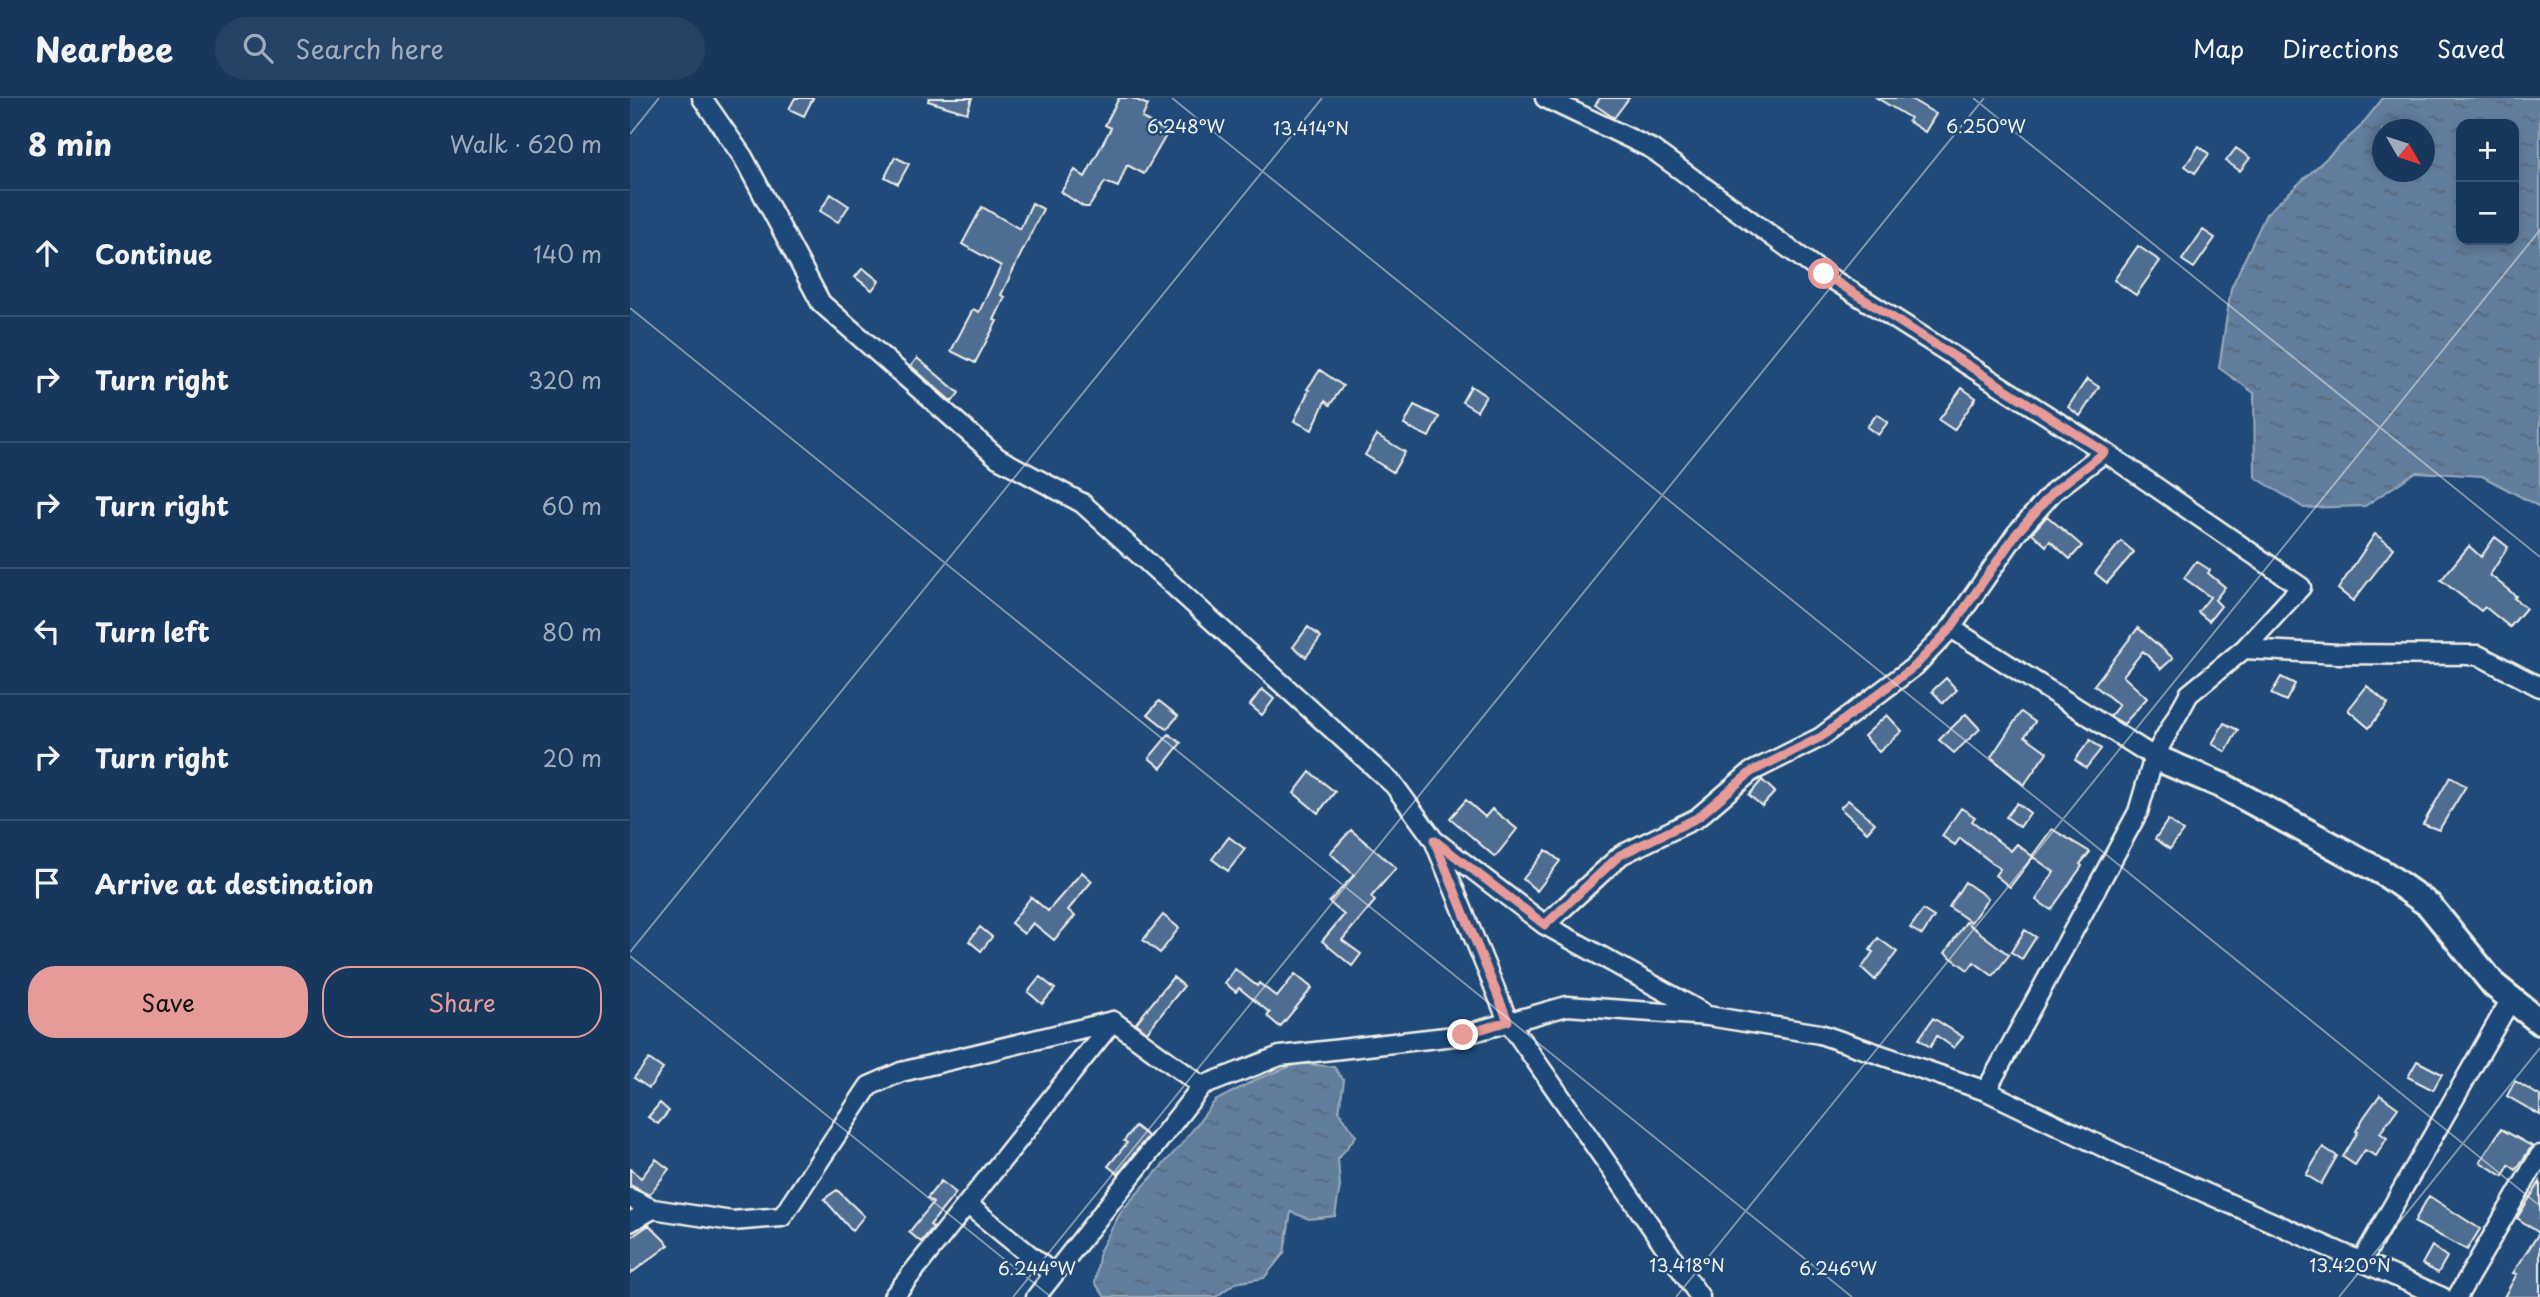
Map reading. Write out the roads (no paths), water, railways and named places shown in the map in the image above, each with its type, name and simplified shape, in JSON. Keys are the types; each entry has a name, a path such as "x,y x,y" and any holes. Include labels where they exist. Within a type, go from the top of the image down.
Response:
{"street":[{"path":"702,98 743,157 821,303 998,458 1082,503 1394,785 1434,840 1508,1021 1700,1297"},
{"path":"1545,98 1652,149 1824,274 2105,452 2301,587 2244,649 2189,694 2154,757 2138,812 1986,1091"},
{"path":"1545,925 1620,855 1697,818 1751,772 1821,737 1915,666 1951,628 2016,534 2054,491 2105,452"},
{"path":"1951,628 2154,757 2223,786 2385,874 2430,905 2494,985 2540,1022"},
{"path":"2244,649 2338,654 2478,655 2540,687"},
{"path":"1434,840 1545,925 1708,1016"},
{"path":"2361,1262 2511,999"},
{"path":"1036,1297 1202,1086 1280,1056 1463,1035 1567,1006 1708,1016 1820,1034 1986,1091 2124,1157 2442,1297"},
{"path":"630,1198 653,1209 732,1221 782,1217 869,1086 901,1072 1113,1021 1202,1086"},
{"path":"893,1297 1113,1021"},
{"path":"2457,1297 2540,1155"},
{"path":"967,1204 1053,1274"},
{"path":"630,1222 653,1209"}],"water":[{"path":"2383,98 2540,98 2540,507 2482,476 2416,472 2365,506 2304,508 2255,477 2254,393 2219,368 2231,288 2266,214 2359,128"},
{"path":"1299,1063 1334,1067 1344,1081 1339,1111 1356,1136 1338,1159 1340,1186 1335,1216 1309,1219 1291,1212 1284,1253 1264,1278 1235,1283 1216,1297 1105,1297 1095,1283 1100,1250 1122,1210 1180,1146 1215,1101 1257,1079"}]}
